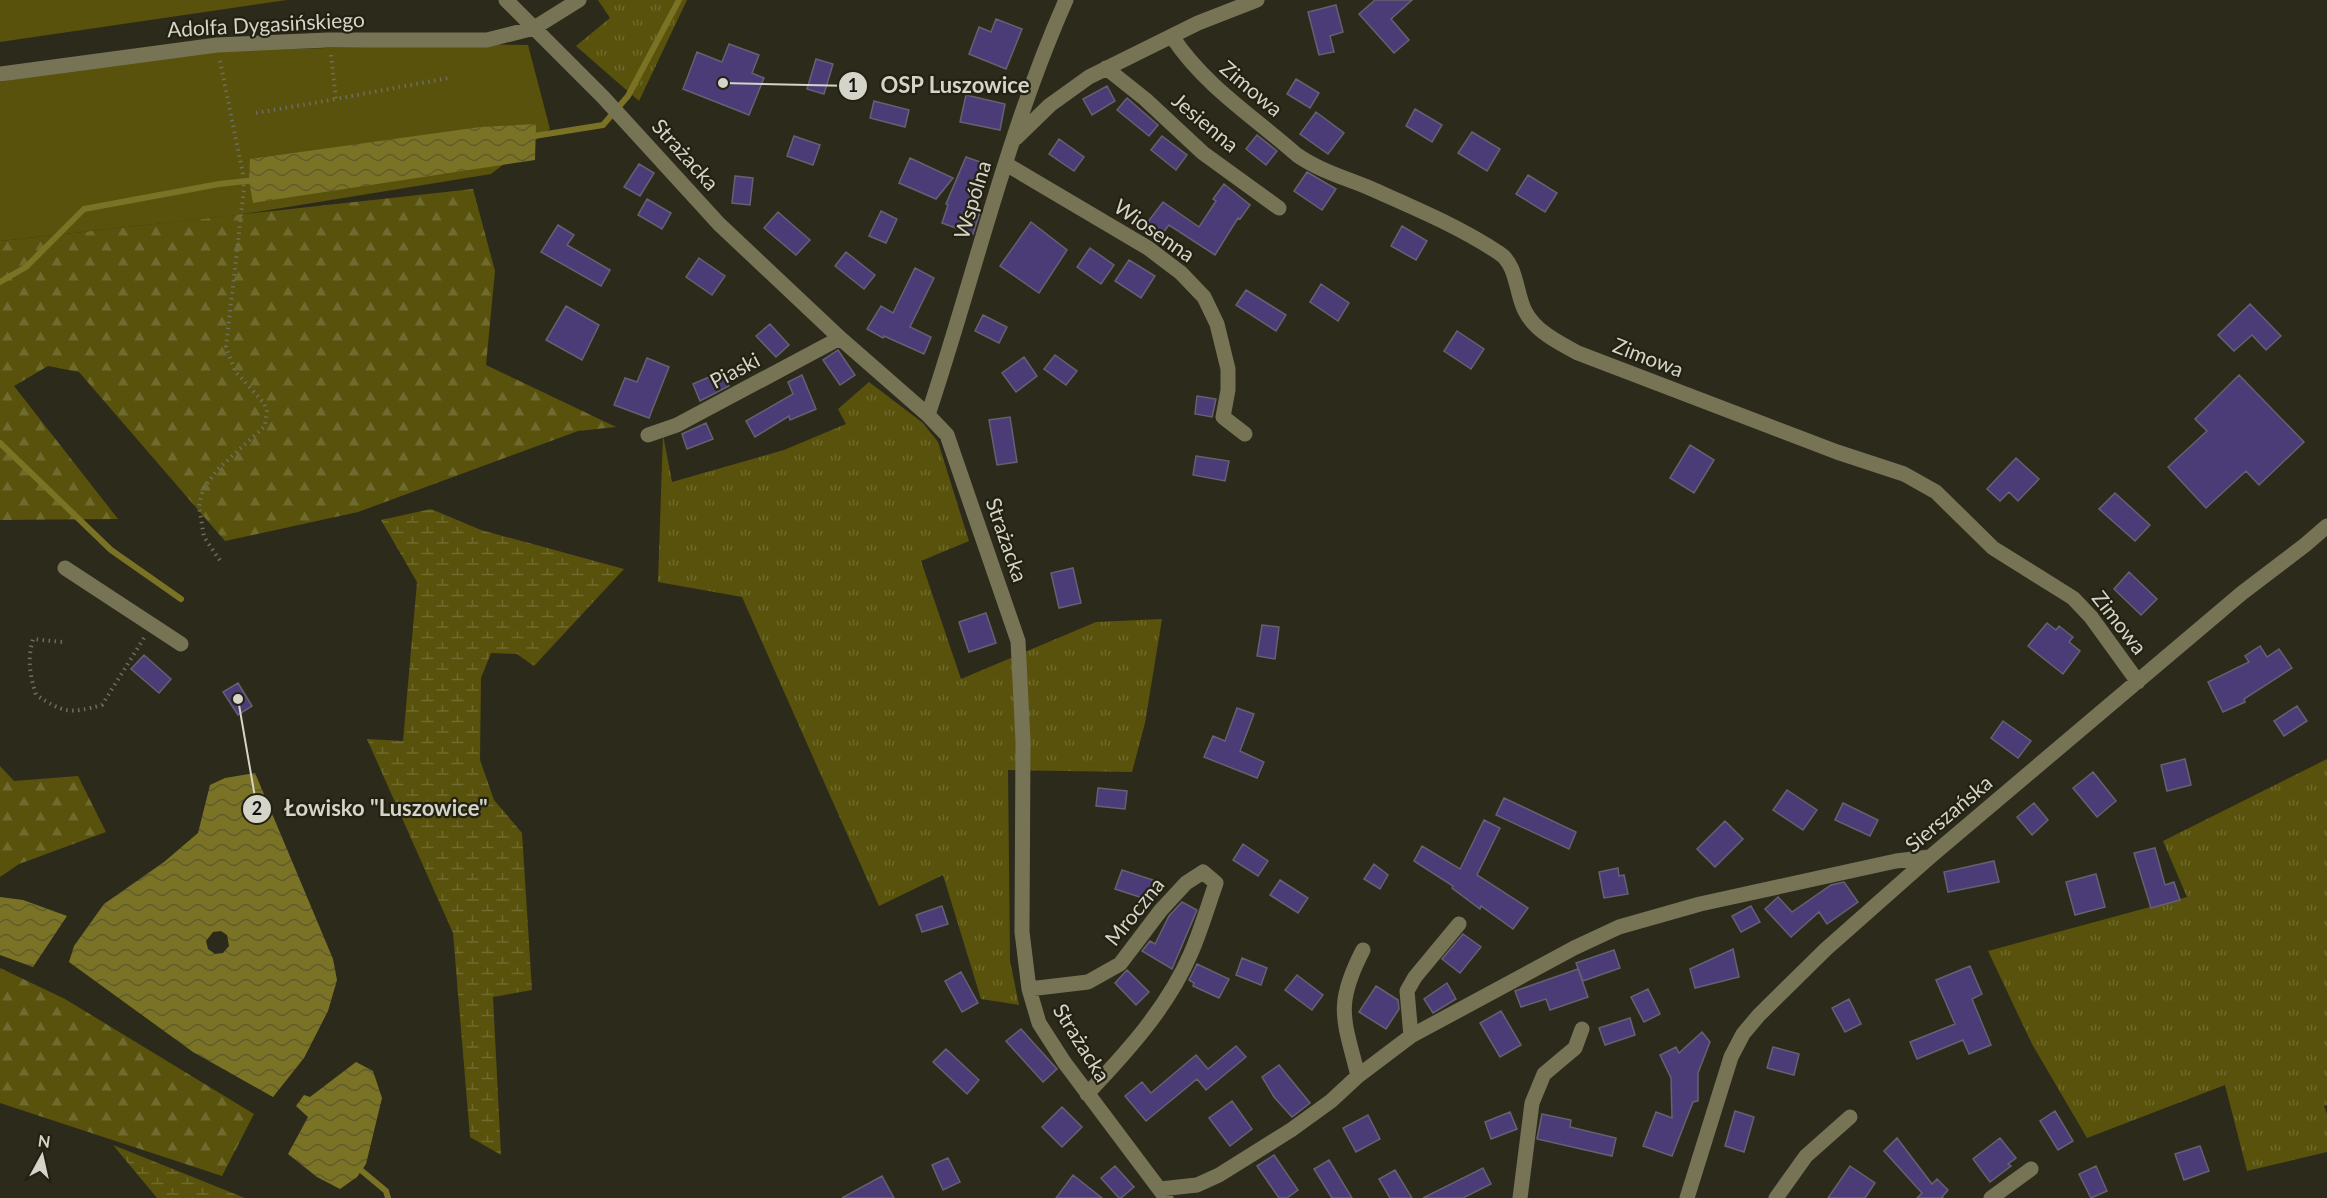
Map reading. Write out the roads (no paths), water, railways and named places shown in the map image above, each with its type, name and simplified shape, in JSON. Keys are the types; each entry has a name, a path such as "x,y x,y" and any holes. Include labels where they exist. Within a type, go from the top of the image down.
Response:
{"street":[{"name":"Strażacka","path":"506,0 631,126 719,224 947,435 1018,641 1023,741 1022,932 1029,989 1039,1023 1064,1062 1163,1194"},
{"name":"Adolfa Dygasińskiego","path":"0,74 217,45 328,40 487,40 534,28 579,0"},
{"name":"Wspólna","path":"928,415 1006,164 1048,40 1066,0"},
{"path":"1014,140 1050,105 1089,77 1173,38 1198,23 1257,0"},
{"name":"Zimowa","path":"1173,38 1184,55 1207,80 1313,166 1413,208 1461,231 1502,255 1510,266 1525,312 1543,332 1559,343 1578,353 1675,391 1837,452 1904,474 1936,492 1993,548 2073,598 2091,617 2138,682"},
{"name":"Jesienna","path":"1106,68 1145,99 1203,153 1280,207"},
{"name":"Wiosenna","path":"1006,164 1148,248 1181,273 1204,297 1217,324 1228,369 1228,390 1223,417 1245,434"},
{"name":"Piaski","path":"648,435 677,425 840,338"},
{"name":"Sierszańska","path":"1687,1198 1731,1057 1743,1034 1759,1015 1826,949 1930,857 2242,593 2327,526"},
{"path":"65,567 181,644"},
{"path":"1163,1194 1197,1185 1219,1175 1291,1130 1331,1101 1358,1076 1411,1036 1574,948 1619,927 1700,904 1896,861 1930,857"},
{"name":"Mroczna","path":"1029,989 1088,982 1120,964 1161,910 1186,884 1203,872 1216,883 1191,953 1167,998 1116,1064 1087,1094"},
{"path":"1411,1036 1407,991 1415,977 1459,924"},
{"path":"1358,1076 1343,1018 1349,976 1364,950"},
{"path":"1520,1198 1532,1103 1544,1074 1575,1048 1582,1029"},
{"path":"1776,1198 1806,1156 1850,1117"},
{"path":"1991,1198 2031,1169"}],"water":[{"path":"536,124 535,160 253,203 249,181 250,159 480,127"},
{"path":"255,773 333,959 337,980 328,1011 304,1058 273,1097 193,1052 69,962 74,946 104,904 164,862 198,833 210,785 225,778","holes":["221,931 227,935 229,946 223,953 215,954 208,949 206,941 213,932"]},
{"path":"0,897 23,900 67,916 33,967 0,955"},
{"path":"356,1062 373,1071 382,1098 366,1164 357,1177 340,1189 317,1177 288,1154 308,1117 296,1106 304,1095 310,1097"}],"waterway":[{"path":"528,137 603,125 628,96 679,0"},
{"path":"0,282 26,267 84,209 219,184 257,180"},
{"path":"0,443 111,550 181,599"},
{"path":"362,1171 386,1191 388,1198"}],"place":[{"name":"OSP Luszowice","path":"723,83"},
{"name":"Łowisko \"Luszowice\"","path":"238,699"}]}
